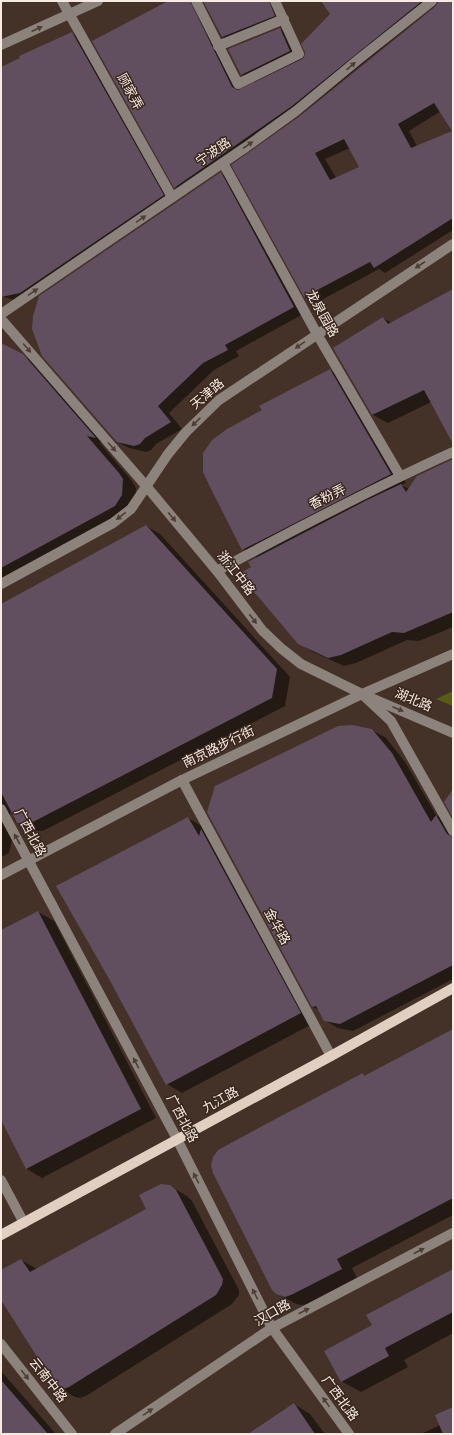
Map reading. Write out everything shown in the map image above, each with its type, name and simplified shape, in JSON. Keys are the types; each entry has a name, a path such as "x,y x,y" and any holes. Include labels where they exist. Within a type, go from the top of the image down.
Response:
{"main road":[{"name":"九江路","path":"1,1235 453,988"}],"street":[{"name":"顾家弄","path":"62,1 172,197"},
{"path":"1,45 98,1"},
{"path":"196,1 238,84 299,54 275,1"},
{"name":"宁波路","path":"1,314 223,163 296,110 432,1"},
{"path":"218,46 284,19"},
{"name":"龙泉园路","path":"223,163 317,334 400,476"},
{"name":"天津路","path":"1,584 113,523 131,509 168,454 186,432 219,400 453,244"},
{"name":"浙江中路","path":"1,319 147,487 217,571 262,630 301,664 362,694 391,721 453,831"},
{"name":"香粉弄","path":"217,571 293,530 400,476 453,452"},
{"name":"南京路步行街","path":"1,875 182,780 362,694 453,654"},
{"name":"湖北路","path":"362,694 453,733"},
{"name":"金华路","path":"182,780 331,1056"},
{"name":"广西北路","path":"1,809 177,1140 272,1328 349,1434"},
{"path":"1,1180 24,1223"},
{"name":"汉口路","path":"115,1434 272,1328 453,1233"},
{"name":"云南中路","path":"1,1344 72,1434"}],"shaded area":[{"path":"453,691 453,706 436,699"}],"building":[{"path":"168,1 190,1 232,87 238,90 304,58 305,52 301,44 330,14 321,1 422,1 292,106 174,188 92,41"},
{"path":"203,1 269,1 275,16 222,37"},
{"path":"438,1 453,1 453,218 374,268 370,262 304,297 231,165 300,116 436,6","holes":["434,103 452,131 411,148 398,124","344,139 359,167 330,180 315,153"]},
{"path":"280,28 290,51 241,75 228,49"},
{"path":"72,32 164,195 20,293 1,297 1,67 20,58 19,56"},
{"path":"221,172 294,307 225,345 228,350 203,363 158,406 171,422 145,438 140,444 134,446 117,442 42,356 32,329 33,316 39,296"},
{"path":"453,289 453,444 424,390 372,415 333,348 383,317 388,324"},
{"path":"1,343 23,354 96,438 87,436 123,479 122,495 115,506 1,568"},
{"path":"330,369 391,474 242,550 203,472 203,453 212,440 227,429 262,410 259,406"},
{"path":"453,459 453,612 404,633 392,632 341,655 328,658 298,644 239,574 251,567 248,562 367,500 401,484 406,492 417,476"},
{"path":"146,525 277,669 272,698 29,824 17,823 1,792 1,604"},
{"path":"352,725 372,729 392,753 431,822 436,815 447,834 453,837 453,965 340,1024 324,1021 316,1006 312,1007 207,812 215,786 338,726"},
{"path":"453,789 453,818 444,802"},
{"path":"188,817 199,836 201,829 301,1013 166,1085 108,977 56,886"},
{"path":"38,911 141,1109 26,1169 1,1120 1,930"},
{"path":"453,1029 453,1198 337,1259 342,1269 291,1295 285,1297 276,1294 272,1290 213,1173 211,1165 213,1157 218,1150 266,1124 363,1073 364,1076"},
{"path":"161,1184 170,1185 176,1190 223,1279 222,1285 216,1295 69,1387 63,1389 57,1388 1,1300 1,1270 21,1259 30,1272 146,1209 139,1195"},
{"path":"453,1269 453,1312 385,1348 389,1356 341,1382 324,1351 372,1325 366,1315"},
{"path":"1,1380 48,1434 1,1434"},
{"path":"294,1403 315,1434 248,1434"},
{"path":"453,1407 453,1434 443,1434 435,1415"}]}
